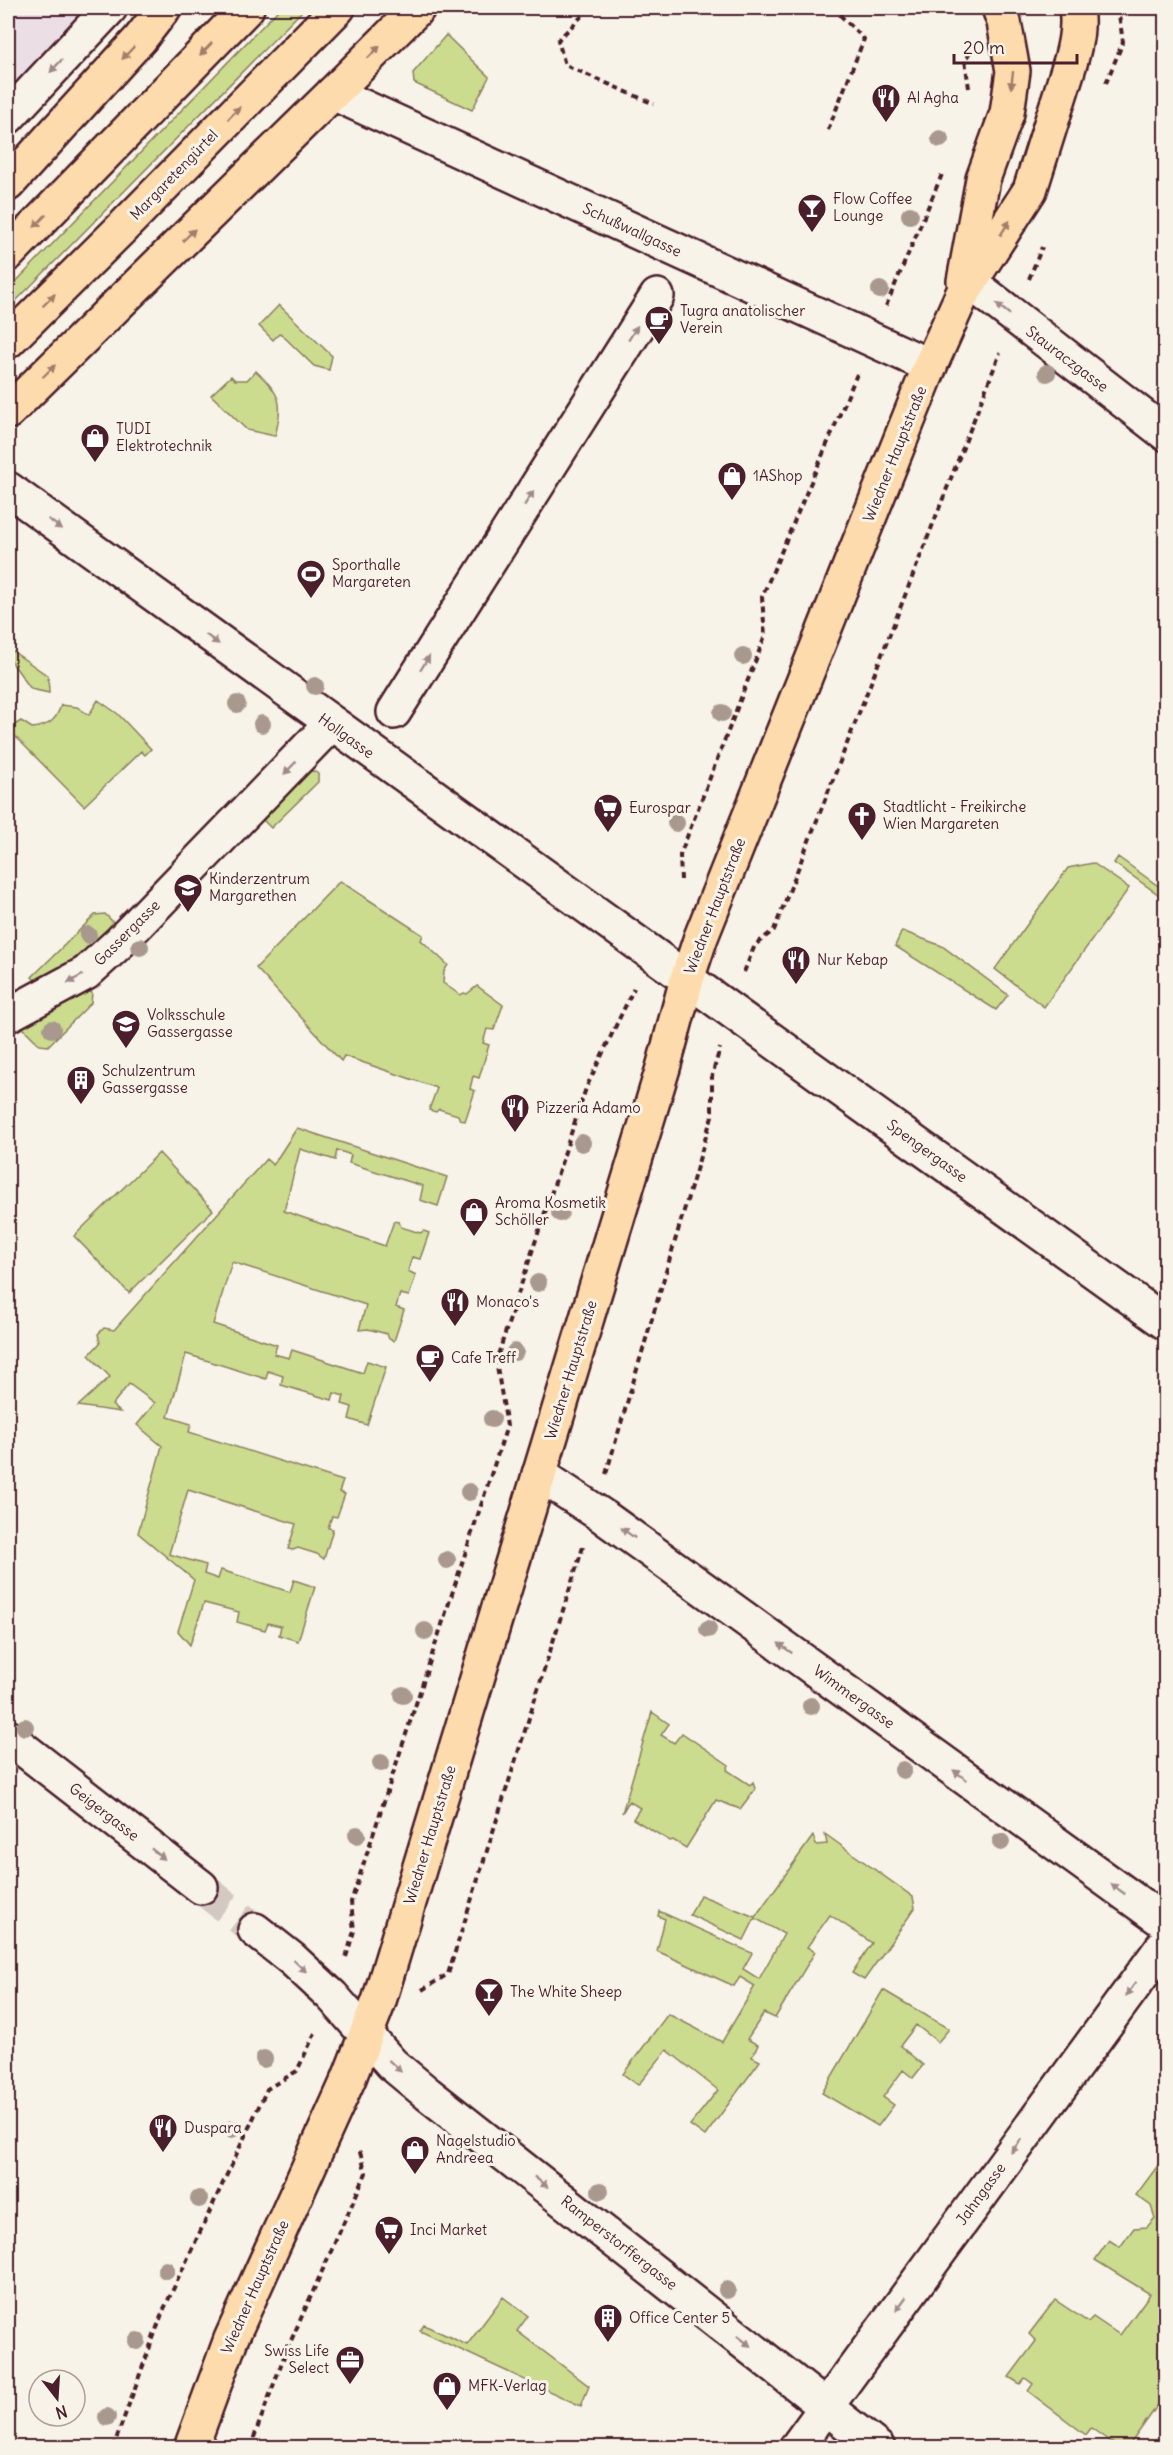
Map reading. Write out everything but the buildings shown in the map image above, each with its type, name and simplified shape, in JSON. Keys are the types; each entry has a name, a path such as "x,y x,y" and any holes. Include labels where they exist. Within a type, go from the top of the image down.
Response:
{"main road":[{"path":"8,184 140,39 164,8"},
{"path":"8,254 247,8"},
{"name":"Margaretengürtel","path":"8,341 338,8"},
{"path":"8,412 418,8"},
{"name":"Wiedner Hauptstraße","path":"191,2448 231,2339 349,2078 379,2001 663,1068 687,979 705,928 930,366 966,289 1030,190 1077,38 1076,8"},
{"name":"Wiedner Hauptstraße","path":"966,289 983,179 1007,113 1013,71 1002,15"}],"street":[{"path":"8,117 110,8"},
{"name":"Schußwallgasse","path":"333,93 930,366"},
{"name":"Stauraczgasse","path":"966,289 1013,318 1166,434"},
{"path":"394,712 657,296"},
{"name":"Hollgasse","path":"8,489 330,725 687,979"},
{"name":"Gassergasse","path":"8,1015 86,973 128,934 330,725"},
{"name":"Spengergasse","path":"687,979 1166,1323"},
{"name":"Wimmergasse","path":"539,1474 595,1510 1166,1923"},
{"name":"Geigergasse","path":"9,1742 201,1887"},
{"path":"255,1930 292,1959 367,2033"},
{"name":"Jahngasse","path":"796,2448 1166,1942"},
{"name":"Ramperstorffergasse","path":"367,2033 392,2064 428,2094 878,2448"}],"path":[{"path":"590,8 558,40 565,65 654,104"},
{"path":"828,130 864,39 832,8"},
{"path":"1102,93 1123,42 1118,8"},
{"path":"968,95 970,86 965,60 970,50"},
{"path":"681,886 680,855 765,636 762,597 947,162"},
{"path":"417,1993 448,1974 595,1510 712,1116 712,1076 745,967 755,945 774,930 1043,243"},
{"path":"113,2448 163,2311 267,2089 297,2071 332,1996 354,1931 351,1902 507,1426 496,1361 586,1088 650,953"},
{"path":"250,2448 285,2354 366,2173 359,2148 362,2138"}],"shaded area":[{"path":"8,8 128,8 8,139"}],"green space":[{"path":"280,8 305,8 8,309 8,290"},
{"path":"446,35 489,77 472,110 414,83 413,73"},
{"path":"279,305 332,356 329,370 314,366 280,333 273,340 259,326"},
{"path":"256,371 271,387 278,400 280,407 275,436 247,430 211,395 231,376 235,380 247,380"},
{"path":"8,648 48,676 49,693 31,689 8,657"},
{"path":"98,700 118,714 151,749 145,755 141,751 84,806 8,729 21,721 32,728 43,726 54,719 61,705 77,707 89,715"},
{"path":"314,771 318,774 318,782 271,828 264,821 264,814 306,772"},
{"path":"1118,857 1165,891 1165,899 1114,863"},
{"path":"1093,863 1129,888 1044,1007 995,969 1068,868"},
{"path":"340,881 423,935 421,940 448,965 444,971 443,983 460,995 467,994 477,986 503,1005 494,1030 487,1029 483,1043 489,1045 479,1078 473,1076 470,1089 475,1091 465,1121 460,1120 458,1115 439,1109 436,1112 429,1110 437,1088 344,1056 341,1061 256,968"},
{"path":"105,914 115,924 113,934 40,985 32,977 95,915"},
{"path":"902,931 942,946 1008,995 996,1010 895,946"},
{"path":"85,987 92,993 91,1003 48,1046 40,1045 19,1024"},
{"path":"297,1128 447,1177 438,1206 420,1200 423,1186 349,1163 351,1155 337,1150 335,1160 300,1149 284,1211 385,1246 394,1221 399,1222 401,1227 420,1233 424,1231 429,1233 420,1259 412,1257 408,1271 416,1275 409,1296 400,1294 396,1307 404,1310 394,1341 389,1339 387,1334 368,1329 359,1330 366,1305 232,1262 213,1324 277,1345 274,1354 289,1358 292,1350 363,1373 367,1361 386,1367 367,1425 349,1419 352,1407 342,1404 344,1396 334,1393 332,1400 281,1385 283,1376 268,1371 266,1379 186,1354 168,1417 191,1424 189,1432 343,1481 339,1492 345,1494 337,1517 332,1516 328,1528 333,1529 324,1559 317,1554 298,1548 288,1549 296,1524 188,1490 169,1554 206,1565 204,1574 218,1579 221,1570 290,1592 294,1580 315,1587 298,1641 279,1635 281,1626 268,1623 265,1630 237,1622 239,1612 204,1603 190,1645 178,1631 194,1580 138,1533 162,1446 137,1425 155,1403 129,1384 112,1405 120,1412 78,1406 110,1377 89,1355 100,1343 98,1334 104,1328 114,1330 266,1159 273,1165"},
{"path":"159,1153 213,1210 129,1293 74,1236"},
{"path":"652,1712 669,1724 661,1735 674,1743 682,1733 729,1765 727,1770 750,1785 753,1782 755,1789 740,1809 716,1800 686,1848 633,1819 640,1808 629,1801 622,1813"},
{"path":"825,1834 913,1897 915,1908 864,1980 852,1973 872,1943 830,1915 807,1947 815,1952 775,2018 764,2013 747,2039 758,2045 752,2057 760,2061 705,2136 690,2125 718,2090 667,2050 638,2085 623,2074 668,2014 722,2042 755,1986 740,1977 734,1986 657,1951 665,1919 658,1916 659,1911 752,1953 743,1969 759,1979 784,1934 755,1918 744,1940 690,1915 700,1895 755,1917 813,1836 816,1845 827,1844"},
{"path":"883,1990 949,2029 938,2042 916,2025 900,2046 923,2065 913,2078 903,2070 883,2097 894,2105 878,2126 822,2093"},
{"path":"1162,2160 1166,2162 1166,2355 1160,2362 1165,2366 1165,2395 1128,2447 1118,2447 1091,2428 1086,2435 1028,2391 1033,2384 1025,2378 1020,2384 1009,2377 1036,2341 1029,2334 1055,2300 1088,2322 1093,2317 1120,2335 1150,2294 1095,2260 1109,2240 1120,2247 1134,2228 1147,2227 1155,2218 1151,2206 1136,2195"},
{"path":"503,2297 528,2316 517,2331 589,2386 581,2406 420,2331 424,2325 467,2345"}],"tunnel":[{"path":"201,1887 255,1930"}],"place":[{"name":"Al Agha","path":"886,124"},
{"name":"Flow Coffee Lounge","path":"812,234"},
{"name":"Tugra anatolischer Verein","path":"659,346"},
{"name":"TUDI Elektrotechnik","path":"95,464"},
{"name":"1AShop","path":"732,502"},
{"name":"Sporthalle Margareten","path":"311,600"},
{"name":"Eurospar","path":"608,834"},
{"name":"Stadtlicht - Freikirche Wien Margareten","path":"862,842"},
{"name":"Kinderzentrum Margarethen","path":"188,914"},
{"name":"Nur Kebap","path":"796,986"},
{"name":"Volksschule Gassergasse","path":"126,1050"},
{"name":"Schulzentrum Gassergasse","path":"81,1106"},
{"name":"Pizzeria Adamo","path":"515,1134"},
{"name":"Aroma Kosmetik Schöller","path":"474,1238"},
{"name":"Monaco's","path":"455,1328"},
{"name":"Cafe Treff","path":"430,1384"},
{"name":"The White Sheep","path":"489,2018"},
{"name":"Duspara","path":"163,2154"},
{"name":"Nagelstudio Andreea","path":"415,2176"},
{"name":"Inci Market","path":"389,2256"},
{"name":"Office Center 5","path":"608,2344"},
{"name":"Swiss Life Select","path":"350,2386"},
{"name":"MFK-Verlag","path":"447,2412"}]}
